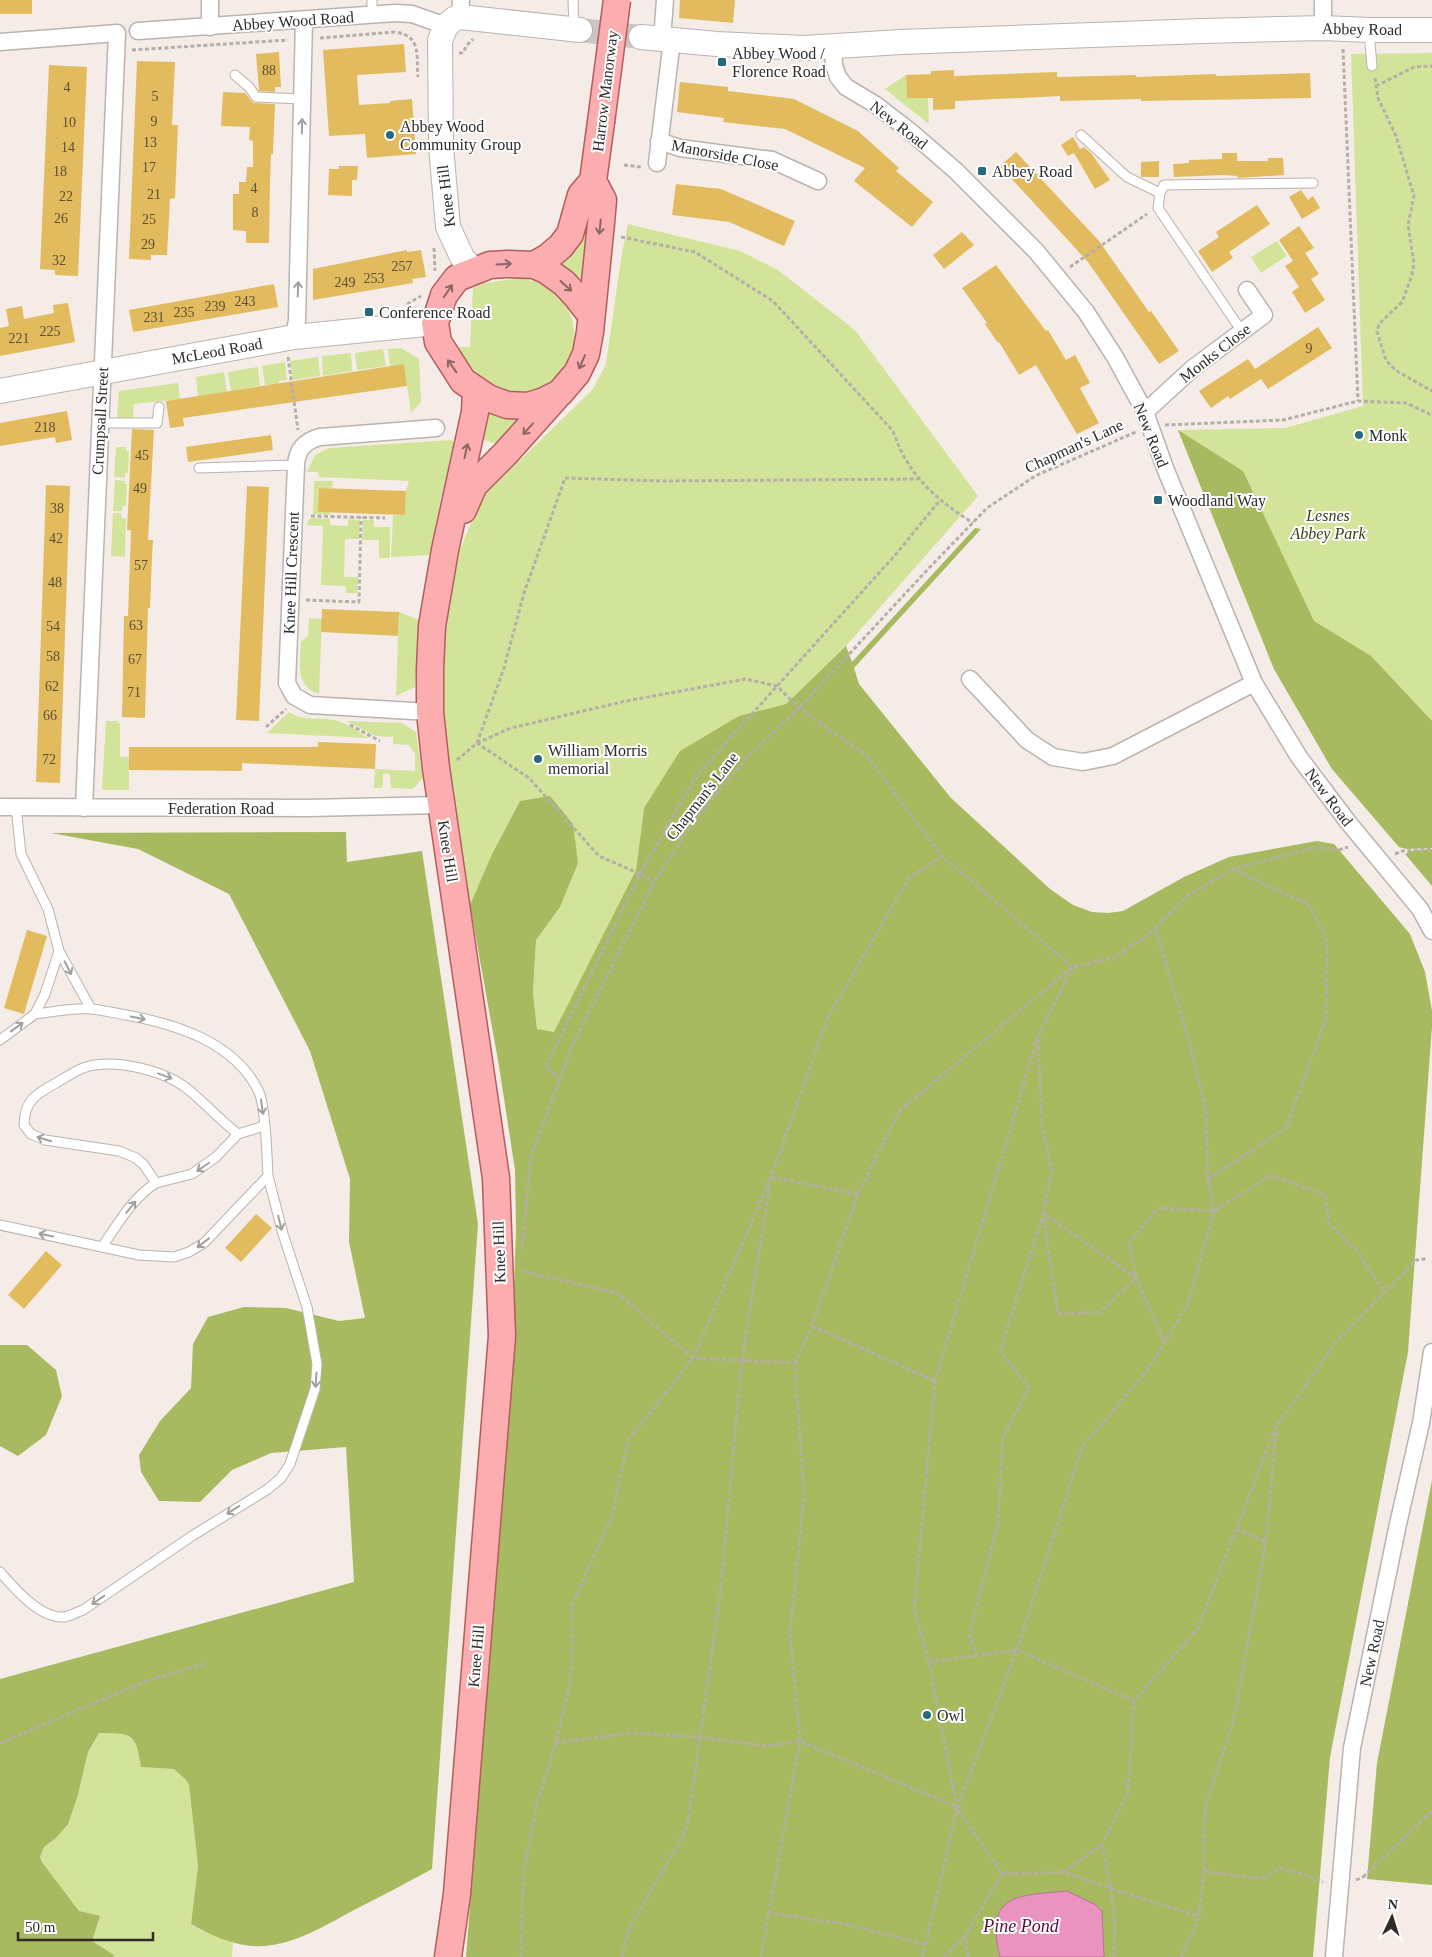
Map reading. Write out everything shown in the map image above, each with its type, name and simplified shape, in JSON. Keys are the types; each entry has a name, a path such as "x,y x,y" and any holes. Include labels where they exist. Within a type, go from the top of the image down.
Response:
{"main road":[{"name":"Harrow Manorway","path":"534,265 548,257 561,246 570,234 580,195 593,181 617,0"},
{"name":"Abbey Wood Road","path":"455,14 577,29"},
{"name":"Knee Hill","path":"455,14 442,33 440,52 440,137 448,227 463,259 474,270"},
{"name":"Abbey Road","path":"658,39 765,46 833,47 910,41 1204,30 1333,28 1432,30"},
{"path":"591,315 603,200 593,181"},
{"path":"435,323 444,295 457,278 490,265 508,264 534,265 546,270 564,283 578,297 591,315"},
{"name":"Knee Hill","path":"445,550 474,485 506,454 577,373 586,354 591,315"},
{"name":"Knee Hill","path":"435,323 438,342 463,381 488,398 507,405 528,406 560,393"},
{"name":"McLeod Road","path":"0,391 290,338 435,323"},
{"name":"Knee Hill","path":"448,1957 457,1894 502,1336 496,1178 441,805 430,712 432,626 445,550 475,412 476,390"}],"street":[{"path":"210,0 210,27"},
{"name":"Manorside Close","path":"656,163 659,141 658,39 666,0"},
{"path":"1323,0 1333,28"},
{"name":"Abbey Wood Road","path":"138,31 304,20 372,8 409,13 455,14"},
{"path":"290,338 297,320 304,20"},
{"name":"Crumpsall Street","path":"0,42 118,33 99,423 84,808"},
{"name":"New Road","path":"833,47 834,66 838,77 846,87 876,105 956,171 1036,251 1091,320 1114,356 1148,419 1165,468 1254,683 1299,757 1348,822 1420,909 1432,930"},
{"name":"Manorside Close","path":"659,141 680,148 772,160 818,180"},
{"name":"Monks Close","path":"1148,419 1193,368 1264,315 1247,290"},
{"path":"305,444 320,437 436,428"},
{"name":"Knee Hill Crescent","path":"298,700 287,683 296,457 305,444"},
{"path":"970,679 1027,740 1053,757 1083,762 1112,756 1254,683"},
{"path":"298,700 310,705 430,712"},
{"name":"Federation Road","path":"8,807 308,808 441,805"},
{"name":"New Road","path":"1334,1957 1352,1748 1398,1524 1421,1423 1432,1352"}],"lane":[{"path":"573,0 577,29"},
{"path":"1369,30 1372,62"},
{"path":"235,75 249,86 256,97 302,99"},
{"path":"1081,135 1128,177 1160,193"},
{"path":"1242,330 1158,208 1160,193 1164,185 1313,183"},
{"path":"99,423 157,424 159,407"},
{"path":"199,468 296,465"},
{"path":"8,807 21,854 48,909 59,951 81,994 91,1008"},
{"path":"0,1040 35,1014 45,994 59,951"},
{"path":"0,1572 15,1590 32,1604 47,1613 63,1617 83,1610 225,1515 268,1490 281,1478 290,1464 315,1389 317,1364 307,1306 283,1234 268,1176 260,1094 246,1072 227,1053 199,1036 173,1026 91,1008 35,1014"},
{"path":"156,1183 144,1165 136,1158 119,1151 45,1140 32,1134 24,1125 24,1114 28,1104 41,1091 86,1067 109,1064 131,1066 170,1077 189,1090 224,1124 238,1134"},
{"path":"102,1247 145,1189 156,1183 192,1174 216,1157 238,1134 264,1126"},
{"path":"0,1224 139,1255 174,1257 189,1252 204,1243 268,1176"}],"path":[{"path":"1333,28 1358,401"},
{"path":"1372,62 1377,61 1378,66 1375,74 1378,98 1396,136 1414,196 1408,225 1414,264 1412,275 1402,302 1379,324 1377,332 1386,360 1395,370 1432,391"},
{"path":"1376,86 1414,67 1432,66"},
{"path":"1057,276 1125,228 1158,208"},
{"path":"617,237 695,252 772,301 892,431 898,448 918,479 940,500 973,523"},
{"path":"290,338 297,429 305,444"},
{"path":"1175,424 1283,420 1358,401 1406,403 1432,415"},
{"name":"Chapman's Lane","path":"522,1251 531,1156 573,1044 654,882 697,817 750,754 799,708 988,508 1035,476 1148,419"},
{"path":"477,743 504,668 524,593 565,478 663,481 918,479"},
{"path":"560,1080 546,1066 640,874 696,776 897,552 940,500"},
{"path":"294,516 385,518"},
{"path":"290,600 359,602 361,517"},
{"path":"436,768 448,767 477,743 511,728 626,701 746,679 777,686 799,708 866,755 942,856 1073,967"},
{"path":"266,726 298,700"},
{"path":"342,707 342,721 380,740"},
{"path":"477,743 529,778 599,856 654,882"},
{"path":"761,1957 800,1741 790,1634 804,1497 795,1363 812,1326 858,1194 899,1112 1073,967 1113,958 1147,936 1187,896 1233,868 1317,847 1340,850"},
{"path":"1380,860 1402,851 1432,848"},
{"path":"521,1957 523,1876 537,1804 556,1743 569,1688 573,1646 572,1604 612,1516 628,1440 693,1358 771,1177 828,1017 909,878 942,856"},
{"path":"1208,1179 1286,1128 1326,1019 1327,938 1308,904 1233,868"},
{"path":"922,1957 957,1808 1017,1650 1082,1447 1146,1371 1188,1304 1214,1211 1208,1179 1206,1112 1188,1038 1155,928"},
{"path":"1002,1874 957,1808 929,1662 914,1610 935,1381 1038,1036 1073,967"},
{"path":"977,1656 969,1635 998,1523 1003,1437 1029,1386 1000,1351 1043,1213 1052,1172 1042,1123 1038,1036"},
{"path":"1164,1342 1136,1278 1130,1242 1159,1208 1214,1211 1270,1175 1325,1195 1328,1223 1356,1250 1385,1292"},
{"path":"771,1177 858,1194"},
{"path":"622,1957 628,1931 687,1828 720,1596 742,1360 771,1177"},
{"path":"1043,1213 1136,1278"},
{"path":"1043,1213 1058,1314 1100,1312 1136,1278"},
{"path":"1063,1872 1102,1845 1128,1792 1134,1701 1198,1628 1276,1427 1336,1342 1416,1260 1426,1259"},
{"path":"520,1280 520,1271 617,1293 693,1358 795,1363"},
{"path":"812,1326 935,1381"},
{"path":"1181,1957 1199,1916 1204,1870 1205,1807 1234,1719 1266,1542 1276,1427"},
{"path":"1237,1529 1266,1542"},
{"path":"929,1662 1017,1650 1134,1701"},
{"path":"0,1743 146,1681 207,1663"},
{"path":"556,1743 630,1733 699,1736 767,1746 800,1741 957,1808"},
{"path":"1365,1876 1432,1811"},
{"path":"1102,1845 1115,1922 1114,1957"},
{"path":"1204,1870 1252,1878 1265,1877 1280,1868 1320,1880"},
{"path":"1002,1874 1063,1872 1110,1889 1199,1916"},
{"path":"944,1957 965,1936 1002,1874"},
{"path":"768,1914 840,1923 926,1944"},
{"path":"965,1936 968,1957"}],"green space":[{"name":"Lesnes Abbey Park","path":"1432,53 1432,848 1407,849 1399,847 1332,769 1274,669 1178,430 1285,428 1363,406 1351,54"},
{"path":"906,75 907,98 928,98 929,124 885,89"},
{"path":"583,223 589,224 583,282 571,270 559,263"},
{"path":"628,224 740,251 778,270 855,330 978,496 846,646 786,704 739,716 644,808 636,870 554,1033 537,1029 533,993 536,940 560,907 520,801 492,854 470,905 448,767 443,715 444,627 460,550 481,498 593,389 606,364"},
{"path":"1277,241 1287,256 1261,273 1251,257"},
{"path":"518,278 544,284 557,294 565,304 574,326 573,350 569,362 562,373 547,384 534,390 520,392 507,390 484,378 473,369 456,347 470,347 473,288 485,283"},
{"path":"401,348 419,359 421,402 411,413 404,364 390,366 388,349"},
{"path":"383,349 386,366 357,370 355,353"},
{"path":"351,353 352,371 323,376 322,356"},
{"path":"318,357 320,376 293,380 290,361"},
{"path":"285,362 287,380 279,381 279,384 265,385 262,366"},
{"path":"258,367 260,386 231,391 228,372"},
{"path":"224,372 227,392 198,396 196,377"},
{"path":"178,383 180,399 134,404 133,418 117,418 119,391"},
{"path":"484,410 504,418 524,418 501,445 477,438"},
{"path":"1178,430 1243,471 1314,621 1371,656 1432,721 1432,848 1407,849 1399,847 1332,769 1274,669"},
{"path":"452,440 455,445 440,502 430,555 391,557 393,515 405,515 406,491 409,481 319,477 318,472 307,472 315,455 329,448"},
{"path":"116,447 126,447 126,451 129,451 128,473 125,473 125,478 114,477"},
{"path":"115,480 125,481 125,484 127,484 126,506 122,506 122,511 113,511"},
{"path":"314,481 333,481 332,488 319,488 331,515 313,514"},
{"path":"113,513 121,513 122,518 126,519 125,557 111,556"},
{"path":"312,518 330,519 330,525 348,526 348,519 360,520 359,539 345,539 344,577 358,577 357,593 346,593 346,586 321,585 323,526 307,525 308,520"},
{"path":"363,520 374,520 374,527 390,527 390,558 379,558 379,540 362,540"},
{"path":"975,528 981,529 854,668 859,684 951,798 1050,889 1073,905 1092,912 1108,913 1123,911 1184,877 1229,857 1317,841 1334,844 1410,934 1425,972 1432,1011 1432,1026 1408,1352 1330,1757 1313,1957 1104,1957 1102,1911 1100,1908 1067,1891 1020,1897 1009,1902 1001,1909 997,1920 996,1936 1000,1957 466,1957 511,1381 516,1228 515,1170 499,1066 470,905 492,854 520,801 550,796 573,824 578,863 560,907 536,940 533,993 537,1029 554,1032 636,870 644,808 680,751 739,716 786,704 846,646 852,662"},
{"path":"399,612 419,620 415,687 396,696"},
{"path":"309,618 322,619 319,694 311,691 306,686 302,680 301,673 301,642 308,636"},
{"path":"289,712 301,717 342,722 369,738 267,733"},
{"path":"106,721 117,721 120,724 120,757 129,757 129,790 104,790 102,788"},
{"path":"346,721 402,723 416,732 423,778 413,789 391,788 390,774 383,773 383,785 381,788 374,788 375,769 415,771 415,754 409,745 393,744 393,737 375,736"},
{"path":"346,832 347,862 422,851 478,1224 432,1869 322,1927 287,1942 254,1946 216,1937 191,1924 198,1866 189,1785 174,1769 141,1767 137,1747 130,1737 119,1734 99,1733 88,1752 78,1795 68,1824 56,1838 44,1847 40,1857 79,1911 100,1916 92,1941 114,1955 113,1957 0,1957 0,1679 354,1582 346,1447 271,1453 232,1470 200,1502 159,1501 141,1472 139,1455 160,1421 191,1388 193,1344 208,1317 244,1307 286,1308 339,1321 365,1318 349,1242 350,1179 310,1051 229,894 138,849 51,833"},
{"path":"1432,849 1432,886 1405,854 1411,851"},
{"path":"0,1345 27,1345 56,1370 62,1396 46,1435 18,1456 0,1446"},
{"path":"1432,1480 1432,1885 1367,1879 1377,1763"},
{"path":"99,1733 125,1735 137,1747 142,1767 175,1769 189,1785 198,1866 191,1924 233,1943 232,1957 113,1957 114,1955 92,1941 79,1911 42,1862 40,1857 44,1847 56,1838 78,1795 88,1752"}],"water":[{"name":"Pine Pond","path":"1067,1891 1096,1905 1102,1911 1104,1957 1000,1957 996,1936 997,1920 1001,1909 1009,1902 1020,1897"}],"building":[{"path":"0,0 32,0 32,14 0,14"},
{"path":"680,0 735,0 733,23 679,18"},
{"path":"404,44 406,72 357,75 359,105 412,99 416,154 367,158 365,134 329,136 323,50"},
{"path":"279,52 281,87 275,87 275,92 259,91 256,54"},
{"path":"137,61 175,62 172,125 178,125 175,198 170,199 167,255 151,255 151,260 129,259"},
{"path":"49,65 87,67 78,276 55,275 55,270 40,269"},
{"path":"954,70 954,76 1057,72 1057,77 1216,74 1216,76 1310,73 1311,98 1060,101 1060,96 955,101 955,109 933,110 933,98 907,98 906,75 931,74 931,71"},
{"path":"680,82 728,87 728,91 794,99 858,131 899,168 896,171 933,202 912,227 854,181 865,168 785,129 723,122 724,118 677,112"},
{"path":"223,92 245,93 253,103 275,104 273,154 271,154 269,243 246,243 246,231 233,230 233,194 239,194 239,182 246,182 247,167 253,167 253,141 249,140 250,127 221,126"},
{"path":"1073,137 1080,149 1084,147 1091,153 1110,180 1095,189 1074,153 1068,156 1061,145"},
{"path":"1016,152 1099,241 1179,351 1159,364 1088,262 1000,166"},
{"path":"1222,153 1237,153 1237,161 1268,161 1268,158 1283,158 1284,175 1238,178 1237,176 1223,175 1174,177 1173,164 1189,163 1189,160 1222,159"},
{"path":"1159,161 1159,177 1141,177 1141,162"},
{"path":"339,166 358,166 357,180 352,180 352,196 328,195 329,169 339,169"},
{"path":"676,184 721,189 795,221 784,246 729,222 672,215"},
{"path":"1301,190 1308,200 1313,196 1320,208 1302,219 1289,197"},
{"path":"1257,205 1270,224 1229,252 1233,258 1212,272 1198,251 1219,237 1216,232"},
{"path":"1299,226 1314,248 1305,253 1319,274 1311,279 1325,300 1305,313 1292,292 1299,287 1285,266 1293,261 1279,240"},
{"path":"962,232 974,245 944,269 933,255"},
{"path":"407,250 407,252 421,250 426,277 412,279 413,283 313,300 313,269"},
{"path":"996,265 1046,331 1048,330 1066,360 1075,355 1090,383 1080,388 1099,423 1077,434 1036,365 1019,375 999,342 985,324 987,323 962,288"},
{"path":"274,284 278,307 133,332 129,310"},
{"path":"68,303 75,342 0,356 0,328 9,326 6,309 22,306 24,319 54,313 53,305"},
{"path":"1318,327 1332,348 1268,389 1261,379 1230,399 1228,396 1211,408 1199,391 1248,359 1255,369"},
{"path":"404,364 407,386 183,418 184,426 170,428 166,401"},
{"path":"67,411 72,440 56,443 55,437 0,446 0,423"},
{"path":"132,429 154,430 148,540 153,540 150,608 148,608 145,718 122,717 124,616 128,616 131,530 127,530"},
{"path":"271,435 273,450 188,462 186,447"},
{"path":"46,485 70,486 60,783 36,782"},
{"path":"247,486 269,487 259,721 236,720"},
{"path":"319,488 406,491 405,515 318,512"},
{"path":"322,609 399,612 398,636 321,632"},
{"path":"318,742 376,744 375,769 242,763 242,771 129,770 129,747 318,747"},
{"path":"27,930 47,936 24,1014 4,1008"},
{"path":"256,1214 272,1228 241,1262 225,1248"},
{"path":"46,1251 62,1265 24,1309 8,1295"}],"tunnel":[{"path":"580,30 641,37"}],"place":[{"name":"Abbey Wood / Florence Road","path":"722,62"},
{"name":"Abbey Wood Community Group","path":"390,135"},
{"name":"Abbey Road","path":"982,171"},
{"name":"Conference Road","path":"369,312"},
{"name":"Monk","path":"1359,435"},
{"name":"Woodland Way","path":"1158,500"},
{"name":"William Morris memorial","path":"538,759"},
{"name":"Owl","path":"927,1715"}]}
